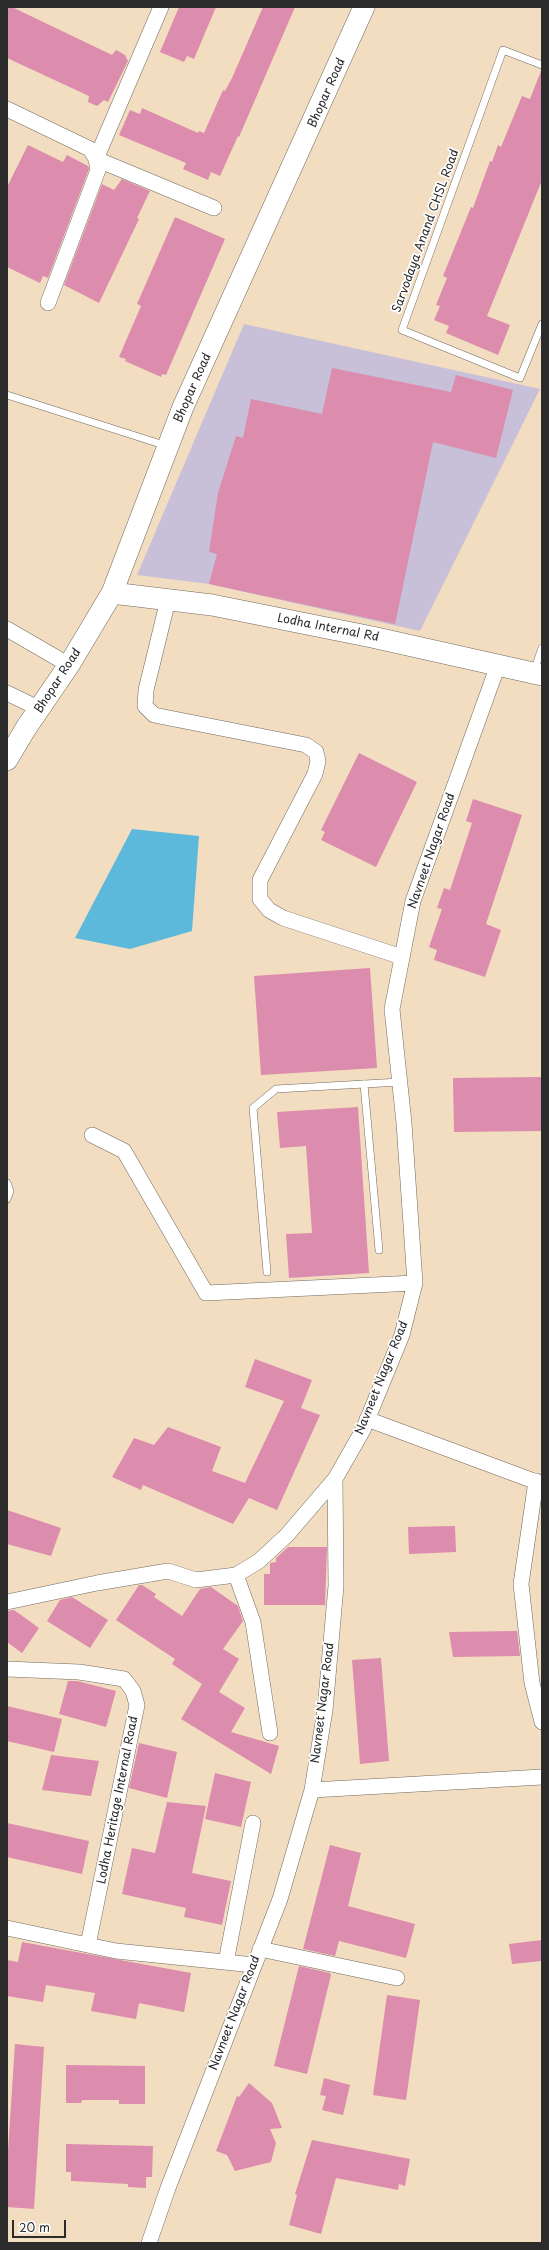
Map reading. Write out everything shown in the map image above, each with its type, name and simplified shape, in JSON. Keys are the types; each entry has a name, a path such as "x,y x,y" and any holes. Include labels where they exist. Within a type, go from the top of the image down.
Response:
{"street":[{"path":"96,159 161,7"},
{"name":"Bhopar Road","path":"7,760 69,665 112,594 183,407 364,7"},
{"path":"7,109 90,149 96,159 98,170 48,303"},
{"path":"96,159 214,208"},
{"name":"Lodha Internal Rd","path":"112,594 212,605 365,635 538,674"},
{"path":"168,600 146,690 145,706 154,715 306,746 316,752 318,761 315,774 260,880 260,899 269,910 283,918 402,957"},
{"path":"7,629 69,665"},
{"name":"Navneet Nagar Road","path":"150,2243 168,2188 280,1899 312,1790 324,1710 336,1586 335,1479 367,1419 402,1336 415,1283 400,1082 392,1009 413,901 498,665"},
{"path":"7,693 40,708"},
{"path":"92,1134 124,1151 206,1293 415,1283"},
{"path":"367,1419 539,1482 521,1584 532,1683 542,1722"},
{"path":"7,1602 97,1583 168,1571 196,1580 236,1575 259,1561 287,1535 335,1479"},
{"path":"236,1575 253,1622 270,1733"},
{"name":"Lodha Heritage Internal Road","path":"7,1670 79,1672 124,1679 133,1691 137,1705 88,1945"},
{"path":"312,1790 542,1777"},
{"path":"226,1962 253,1824"},
{"path":"7,1928 116,1951 254,1965"},
{"path":"260,1948 397,1978"}],"lane":[{"name":"Sarvodaya Anand CHSL Road","path":"542,65 503,50 402,330 520,378 542,324"},
{"path":"7,395 168,447"},
{"path":"538,674 542,648"},
{"path":"267,1272 253,1108 276,1089 400,1082"},
{"path":"364,1084 379,1250"},
{"path":"7,1183 10,1191 7,1199"}],"shaded area":[{"path":"244,324 540,389 420,631 209,584 137,575"}],"water":[{"path":"132,829 199,836 192,931 130,949 75,938"}],"building":[{"path":"7,7 12,7 112,55 116,50 125,55 128,61 108,102 104,100 97,106 88,102 89,96 7,58"},
{"path":"179,7 216,7 194,59 187,56 184,62 160,52"},
{"path":"263,7 295,7 239,137 238,136 220,176 211,172 208,180 183,169 186,163 119,135 130,110 140,114 142,108 198,133 199,131 204,133 223,90 225,91 232,78"},
{"path":"541,71 542,180 487,316 510,325 498,355 446,333 449,326 434,320 440,306 436,305 447,278 443,276 471,207 473,208 490,161 492,162 498,145 501,147 522,96 530,99"},
{"path":"28,145 63,162 67,155 88,166 89,169 48,278 43,276 40,283 7,267 7,187"},
{"path":"122,179 150,191 137,218 139,219 99,303 64,285 102,184 114,190"},
{"path":"175,217 225,239 166,375 162,374 161,377 125,361 126,359 119,357 141,306 137,304"},
{"path":"332,368 451,392 456,375 513,390 496,458 433,442 395,624 209,584 217,554 209,552 218,493 236,436 243,438 251,399 322,414"},
{"path":"359,753 417,782 376,867 321,840 325,832 321,830"},
{"path":"473,799 522,815 486,924 501,930 485,977 434,960 437,950 429,947 442,909 437,908 444,888 450,890 472,823 466,821"},
{"path":"370,968 377,1068 261,1075 254,976"},
{"path":"542,1077 542,1131 454,1132 453,1078"},
{"path":"358,1107 369,1273 289,1278 286,1234 312,1233 306,1146 280,1148 277,1112"},
{"path":"255,1359 312,1380 301,1408 320,1415 277,1510 249,1498 233,1524 143,1485 141,1490 112,1477 134,1438 154,1445 168,1427 221,1447 212,1471 245,1483 284,1401 245,1387"},
{"path":"7,1510 61,1528 51,1556 7,1544"},
{"path":"455,1526 456,1552 409,1554 408,1527"},
{"path":"288,1547 327,1547 325,1605 264,1605 264,1574 270,1574 270,1563 276,1562 276,1558"},
{"path":"139,1585 142,1585 156,1594 154,1597 182,1616 200,1589 211,1587 238,1606 243,1621 223,1649 239,1659 219,1692 245,1708 231,1732 279,1746 271,1774 181,1719 202,1684 172,1664 175,1659 116,1620"},
{"path":"72,1597 108,1620 90,1648 47,1621 60,1600"},
{"path":"14,1610 39,1628 22,1653 7,1642 7,1611"},
{"path":"517,1631 520,1656 453,1657 449,1632"},
{"path":"381,1658 389,1761 360,1764 352,1660"},
{"path":"68,1681 77,1681 116,1691 106,1727 59,1714"},
{"path":"7,1706 62,1719 54,1752 7,1741"},
{"path":"139,1743 177,1752 167,1798 129,1788"},
{"path":"51,1755 99,1761 91,1796 42,1790"},
{"path":"215,1773 251,1782 241,1827 205,1819"},
{"path":"167,1802 206,1806 192,1873 231,1881 222,1925 184,1917 186,1908 122,1894 132,1848 155,1853"},
{"path":"7,1823 89,1841 82,1874 7,1857"},
{"path":"330,1845 361,1853 348,1906 415,1924 406,1958 339,1941 335,1956 303,1949"},
{"path":"542,1940 542,1961 512,1964 509,1944"},
{"path":"22,1942 191,1973 184,2012 139,2003 136,2019 91,2011 95,1993 46,1985 43,2002 7,1996 7,1960 18,1962"},
{"path":"299,1966 330,1973 331,1975 307,2074 274,2066"},
{"path":"387,1995 420,2000 406,2100 373,2095"},
{"path":"15,2044 44,2047 34,2209 7,2207 7,2166"},
{"path":"66,2065 145,2066 145,2104 119,2104 119,2100 82,2100 81,2103 66,2103"},
{"path":"324,2078 350,2085 343,2115 322,2110 326,2096 320,2095"},
{"path":"249,2083 272,2103 282,2128 270,2129 276,2143 271,2162 235,2171 227,2155 216,2151 237,2096 239,2097"},
{"path":"312,2140 410,2159 405,2186 399,2184 398,2190 336,2178 321,2234 289,2225 297,2195 295,2194"},
{"path":"66,2144 153,2146 152,2177 146,2177 146,2188 128,2187 128,2184 71,2181 71,2172 66,2172"}]}
